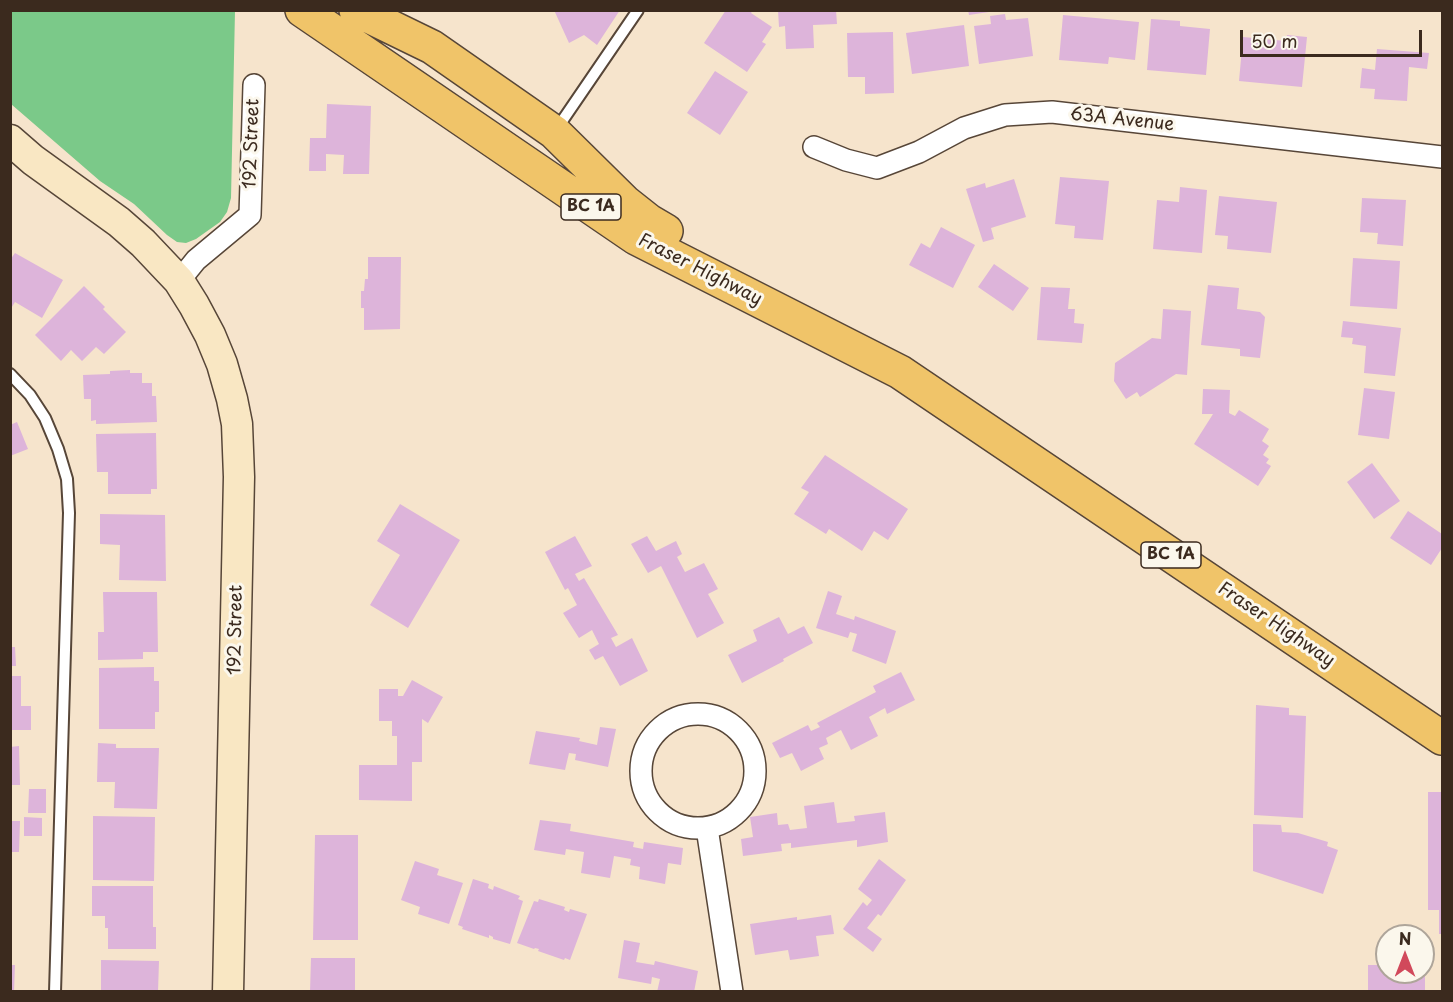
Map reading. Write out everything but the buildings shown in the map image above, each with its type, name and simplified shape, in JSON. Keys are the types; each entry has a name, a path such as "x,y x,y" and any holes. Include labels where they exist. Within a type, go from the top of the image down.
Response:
{"main road":[{"name":"Fraser Highway","path":"302,10 636,238 900,372 1443,738"},
{"name":"Fraser Highway","path":"356,10 432,47 554,132 625,202 649,221 866,340 900,372"},
{"name":"192 Street","path":"10,140 33,160 119,222 143,243 179,281 194,305 222,364 232,399 239,450 228,992"}],"street":[{"name":"192 Street","path":"179,281 196,260 250,214 254,85"},
{"name":"63A Avenue","path":"814,147 846,160 877,168 919,152 964,128 1005,115 1052,112 1443,157"},
{"path":"701,713 719,717 736,727 747,741 754,759 753,786 740,811 725,822 707,828 687,827 669,821 655,809 644,792 640,774 643,754 651,737 665,724 682,715 701,713"},
{"path":"707,828 732,992"}],"lane":[{"path":"554,132 638,10"},
{"path":"10,374 30,395 45,418 67,479 69,513 55,992"}],"green space":[{"path":"11,10 235,11 231,198 227,212 220,222 196,239 186,243 177,242 134,204 100,181 11,104"}]}
